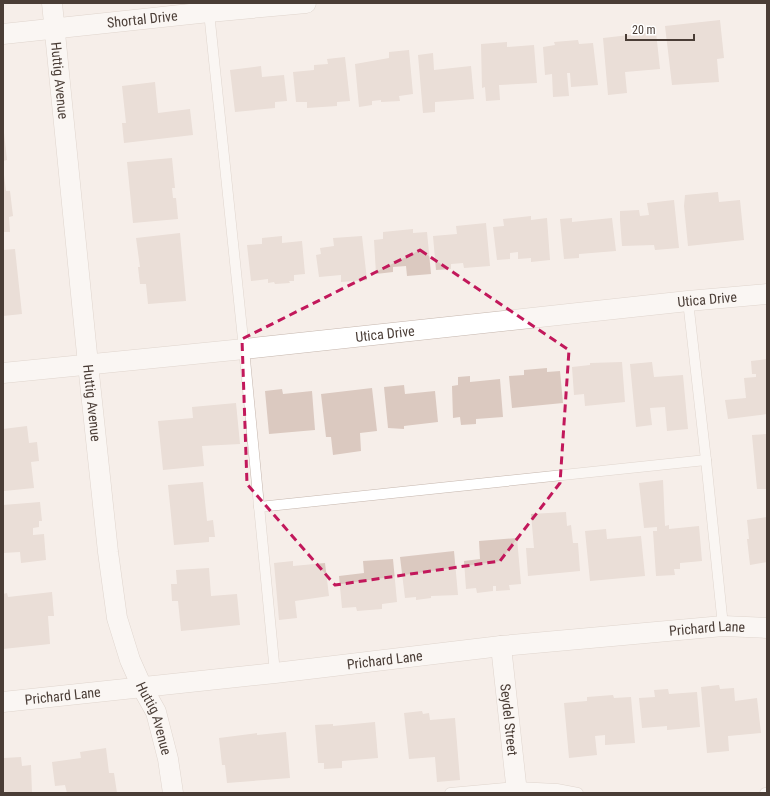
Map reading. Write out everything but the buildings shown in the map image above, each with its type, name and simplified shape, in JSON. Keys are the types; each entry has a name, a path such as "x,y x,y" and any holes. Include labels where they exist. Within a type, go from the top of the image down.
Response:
{"street":[{"name":"Huttig Avenue","path":"52,3 107,544 117,618 130,660 142,687 156,712 168,760 173,793"},
{"name":"Shortal Drive","path":"3,34 306,3"},
{"name":"Utica Drive","path":"3,373 244,349 688,300 767,294"},
{"name":"Prichard Lane","path":"3,702 275,673 501,646 723,626 767,628"},
{"name":"Seydel Street","path":"501,646 517,790"}],"lane":[{"path":"209,12 244,349 275,673"},
{"path":"688,300 723,626"},
{"path":"259,507 706,460"},
{"path":"450,793 557,789 578,793"}],"highlighted area":[{"path":"420,250 569,350 560,483 500,561 335,585 247,484 242,339"}]}
